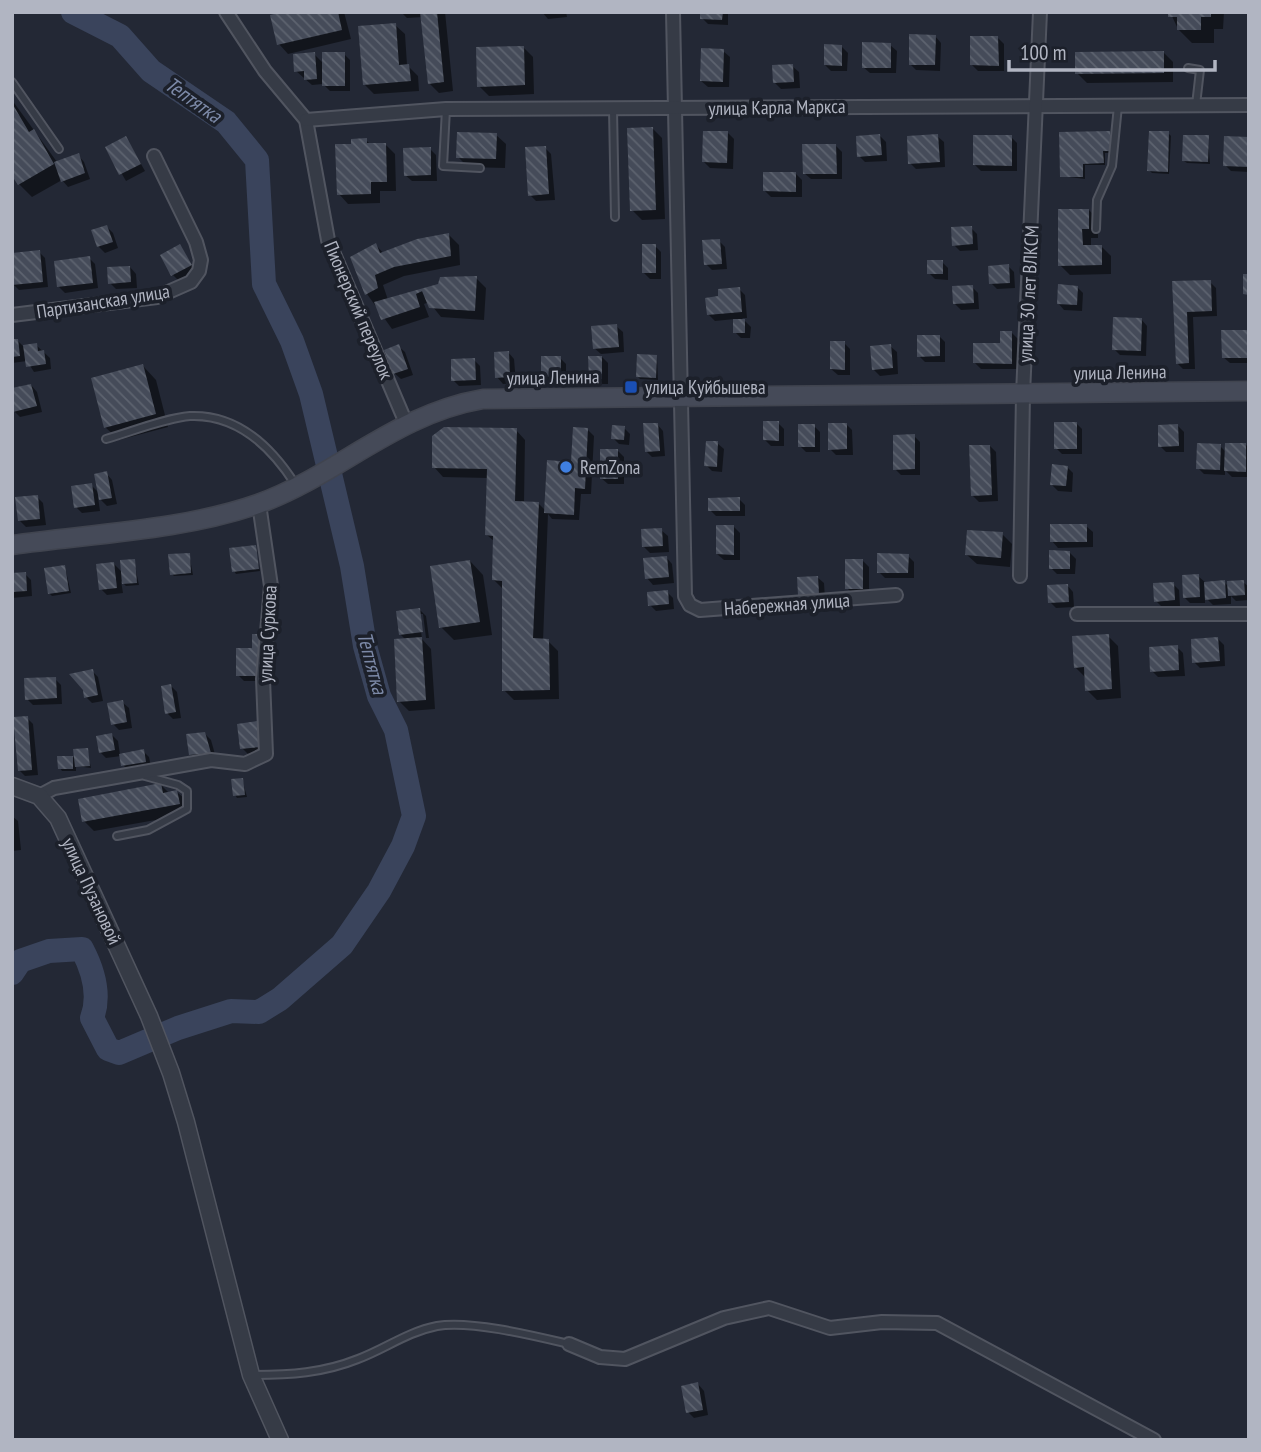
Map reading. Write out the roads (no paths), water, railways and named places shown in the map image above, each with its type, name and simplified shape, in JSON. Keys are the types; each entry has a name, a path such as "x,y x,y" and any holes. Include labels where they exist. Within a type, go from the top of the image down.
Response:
{"main road":[{"name":"улица Ленина","path":"12,545 209,518 259,504 406,423 445,407 483,399 1249,391"}],"street":[{"name":"Пионерский переулок","path":"226,12 265,71 306,120 328,240 406,423"},
{"path":"673,12 679,396"},
{"name":"улица 30 лет ВЛКСМ","path":"1020,576 1023,394 1040,12"},
{"name":"улица Карла Маркса","path":"306,120 446,108 1249,105"},
{"name":"Партизанская улица","path":"12,315 157,297 191,282 199,271 201,260 196,242 154,156"},
{"name":"Набережная улица","path":"679,396 685,596 690,605 700,610 896,595"},
{"name":"улица Суркова","path":"137,773 211,760 245,764 266,754 263,679 271,586 259,504"},
{"path":"1077,614 1249,614"},
{"path":"12,786 38,796 54,788 137,773"},
{"name":"улица Пузановой","path":"38,796 50,807 67,835 149,1016 186,1122 251,1375 280,1440"},
{"path":"569,1344 600,1357 625,1359 724,1318 769,1308 830,1328 882,1322 937,1323 1154,1440"}],"lane":[{"path":"1188,68 1200,70 1196,105"},
{"path":"12,82 59,149"},
{"path":"1096,229 1097,200 1112,166 1118,104"},
{"path":"446,108 443,166 481,168"},
{"path":"613,109 615,217"},
{"path":"106,439 190,416 215,420 246,430 278,457 300,483"},
{"path":"117,836 148,830 187,809 187,791 178,785 137,773"},
{"path":"251,1375 326,1371 360,1359 411,1333 440,1326 518,1331 569,1344"}],"waterway":[{"name":"Тептятка","path":"12,973 20,961 49,951 82,949 96,991 92,1018 108,1049 119,1053 178,1028 231,1011 259,1012 280,999 342,945 379,891 403,846 414,816 396,730 379,696 365,646 352,566 311,394 292,341 264,284 257,160 226,122 151,71 120,36 73,12"}],"place":[{"name":"улица Куйбышева","path":"631,387"},
{"name":"RemZona","path":"566,467"}]}
